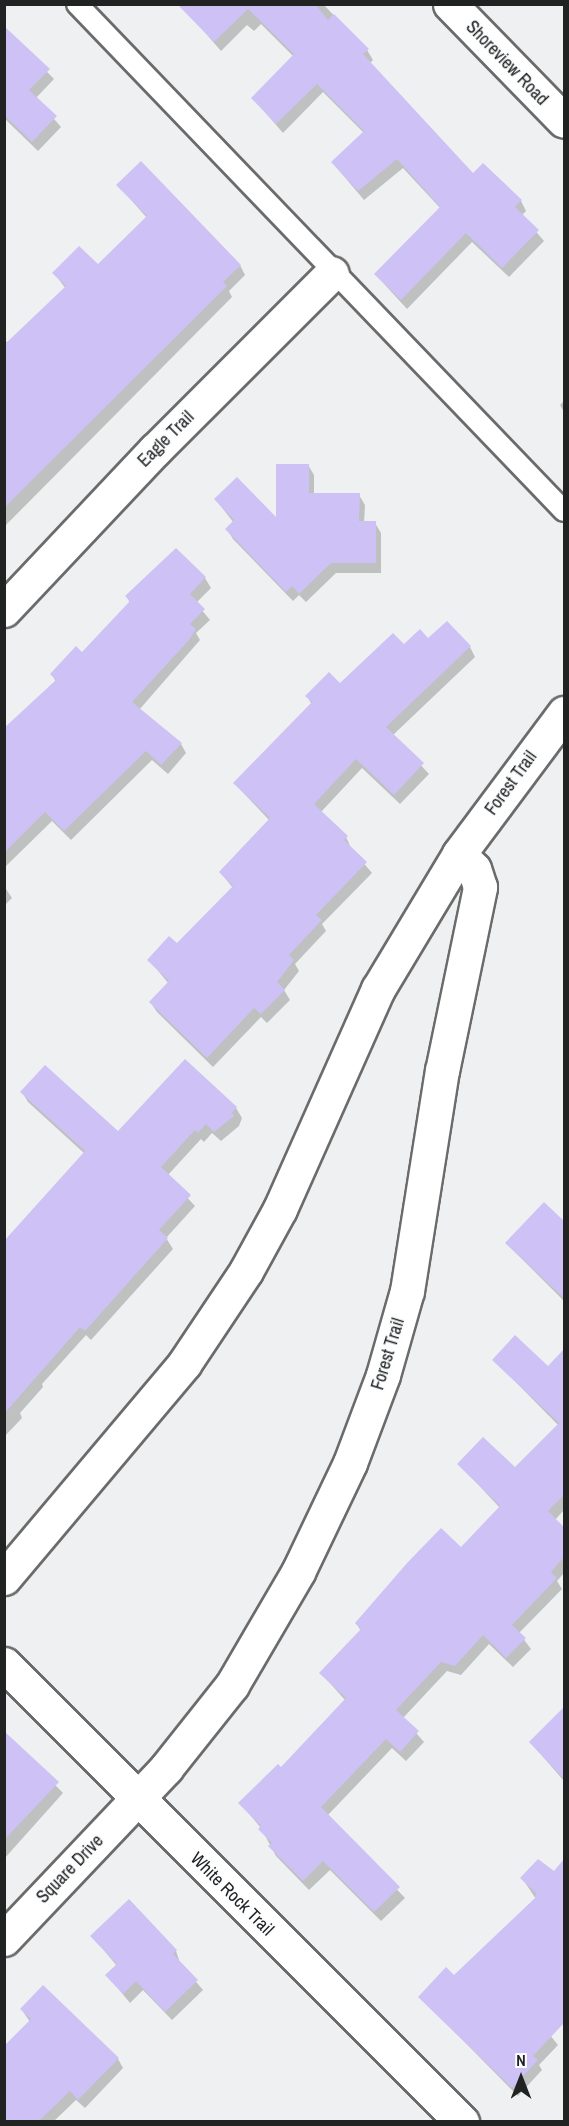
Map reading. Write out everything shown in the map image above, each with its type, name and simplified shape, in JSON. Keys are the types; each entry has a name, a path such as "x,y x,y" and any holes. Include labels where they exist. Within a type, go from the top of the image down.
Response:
{"street":[{"name":"Shoreview Road","path":"464,9 564,121"},
{"name":"Eagle Trail","path":"4,610 154,450 332,273"},
{"name":"Forest Trail","path":"4,1578 184,1364 246,1271 280,1209 378,989 459,854 564,713"},
{"name":"Forest Trail","path":"136,1800 232,1685 298,1572 350,1463 382,1376 407,1291 442,1071 480,887 474,869 459,854"},
{"name":"White Rock Trail","path":"4,1665 136,1800 462,2121"},
{"name":"Square Drive","path":"4,1939 136,1800"}],"lane":[{"path":"77,4 332,273 564,511"}],"building":[{"path":"177,4 315,4 328,20 334,14 369,49 363,54 473,173 483,163 522,200 515,207 539,230 502,268 466,233 401,300 374,274 440,207 397,159 358,191 331,162 364,131 317,84 276,124 251,98 294,54 248,9 214,42"},
{"path":"4,26 50,69 29,90 57,116 32,142 4,115"},
{"path":"141,161 241,265 223,282 227,286 4,508 4,345 66,286 52,273 79,246 98,264 147,216 116,185"},
{"path":"276,464 309,464 309,493 360,493 359,521 376,521 376,563 331,563 299,594 292,586 286,592 225,529 234,520 214,499 237,477 276,517"},
{"path":"176,548 206,577 190,594 205,609 190,624 196,629 189,640 132,702 182,743 161,765 146,751 64,831 45,812 4,853 4,728 56,680 50,674 76,646 82,652 130,601 125,596"},
{"path":"447,621 471,646 386,727 424,763 394,795 356,759 314,804 348,836 344,840 367,862 316,915 322,920 289,955 294,960 277,982 285,990 261,1014 254,1008 207,1058 149,1002 169,981 147,960 169,936 177,943 233,886 219,872 270,818 233,783 312,702 305,696 329,672 340,683 393,633 404,644 420,629 428,638"},
{"path":"185,1059 237,1107 232,1113 234,1116 214,1132 206,1124 198,1133 195,1130 161,1167 191,1195 159,1230 168,1238 85,1331 80,1327 4,1414 4,1241 85,1151 20,1092 45,1065 118,1131"},
{"path":"544,1202 564,1221 564,1298 505,1243"},
{"path":"515,1335 548,1366 564,1349 564,1495 548,1511 564,1527 564,1557 551,1572 557,1578 512,1625 526,1638 506,1658 483,1635 455,1666 441,1662 396,1710 419,1731 400,1752 386,1739 321,1807 400,1887 374,1912 323,1861 303,1881 268,1846 272,1843 258,1829 261,1826 238,1803 278,1764 281,1767 346,1698 319,1673 361,1629 355,1623 408,1562 441,1528 461,1547 500,1506 457,1464 483,1437 515,1467 559,1423 492,1360"},
{"path":"564,1707 564,1779 529,1742"},
{"path":"4,1731 59,1782 4,1840"},
{"path":"538,1859 554,1871 564,1859 564,2023 533,2056 538,2060 512,2088 418,1997 446,1967 454,1975 535,1898 536,1893 520,1878"},
{"path":"129,1899 177,1950 173,1954 198,1980 165,2012 136,1981 123,1994 105,1975 117,1964 90,1936"},
{"path":"43,1985 119,2058 78,2100 70,2091 39,2121 4,2121 4,2046 31,2019 20,2009"}]}
